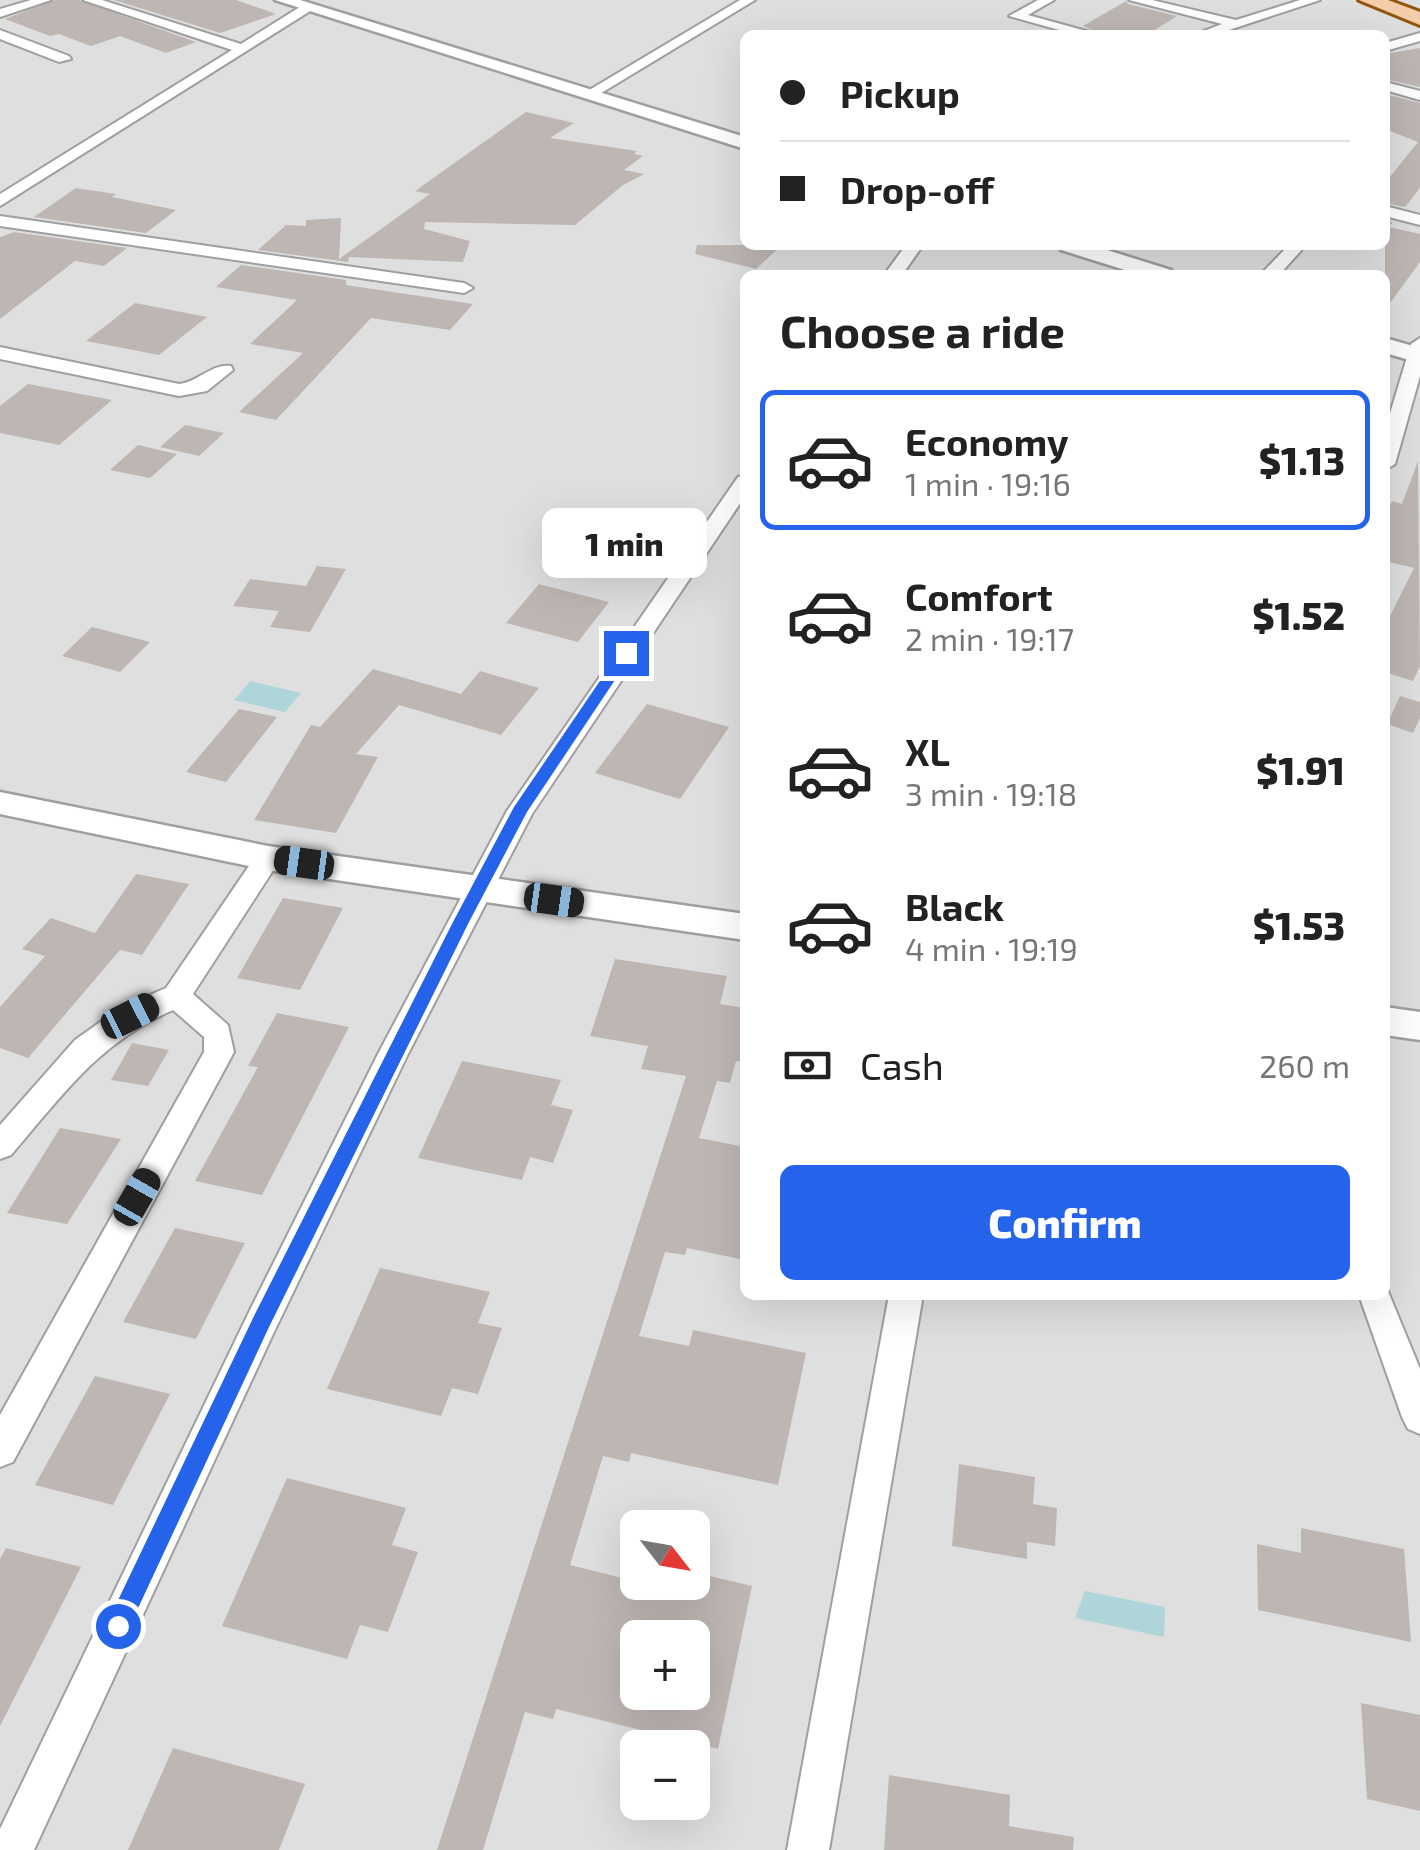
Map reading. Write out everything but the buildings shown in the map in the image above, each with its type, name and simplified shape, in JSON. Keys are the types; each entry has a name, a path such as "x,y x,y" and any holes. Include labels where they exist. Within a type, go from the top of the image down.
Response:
{"main road":[{"path":"1369,0 1420,19"}],"street":[{"path":"0,13 45,0"},
{"path":"89,0 243,48"},
{"path":"283,0 740,141"},
{"path":"588,94 748,0"},
{"path":"1048,0 1016,16 1073,30"},
{"path":"1135,0 1236,23"},
{"path":"1215,30 1314,0"},
{"path":"3,197 308,8"},
{"path":"0,34 64,59"},
{"path":"1390,46 1420,37"},
{"path":"1390,87 1420,96"},
{"path":"1390,212 1420,220"},
{"path":"0,221 464,288"},
{"path":"1080,250 1124,269"},
{"path":"1274,270 1293,250"},
{"path":"1390,346 1418,352 1390,447"},
{"path":"0,353 179,390 200,387 224,370"},
{"path":"12,1850 262,1321 478,888 520,811 734,514"},
{"path":"0,803 268,858 740,927"},
{"path":"0,1146 84,1048 130,1016 176,996 268,858"},
{"path":"0,1450 219,1052 218,1033 176,996"},
{"path":"1390,1022 1420,1026"},
{"path":"808,1850 905,1300"},
{"path":"1378,1300 1420,1417"}],"shaded area":[{"path":"0,0 1420,0 1420,1850 0,1850"}],"water":[{"path":"250,681 301,693 285,712 234,700"},
{"path":"1085,1591 1165,1607 1164,1637 1075,1618"}],"route":[{"path":"118,1626 392,1054 520,811 626,653"}]}
